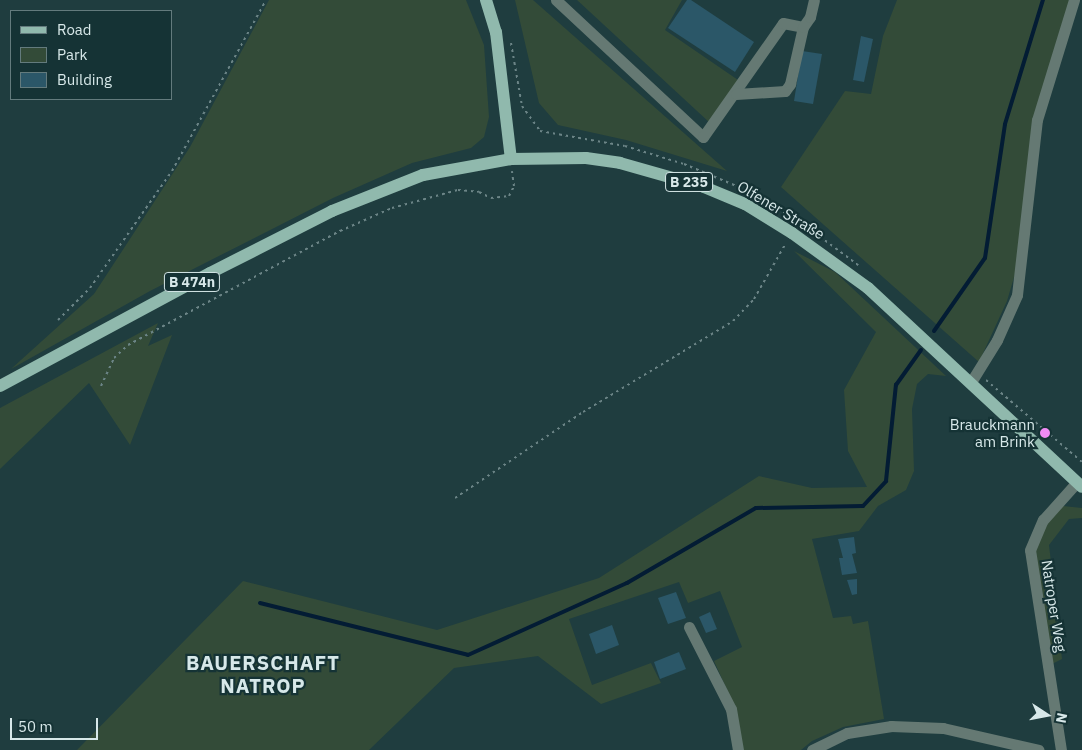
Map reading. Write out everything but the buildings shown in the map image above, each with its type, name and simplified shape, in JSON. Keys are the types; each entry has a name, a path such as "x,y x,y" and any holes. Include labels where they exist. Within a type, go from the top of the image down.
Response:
{"main road":[{"path":"486,0 496,32 511,159"},
{"name":"Olfener Straße","path":"511,159 586,158 663,174 745,204 792,233 868,288 1080,484"},
{"name":"B 474n","path":"0,386 210,273 332,211 424,175 511,159"}],"street":[{"path":"556,0 703,138 736,94 783,23 803,27"},
{"path":"736,94 785,91 790,84 803,27 810,17 814,0"},
{"path":"971,382 997,340 1017,295 1037,120 1074,0"},
{"name":"Natroper Weg","path":"1061,750 1030,550 1043,520 1080,484"},
{"path":"689,627 730,708 738,750"},
{"path":"812,750 847,732 891,726 943,728 1039,750"}],"path":[{"path":"58,320 90,288 172,171 266,0"},
{"path":"101,386 114,358 128,345 340,230 392,208 458,190 479,192 491,198 509,196 514,186 511,159"},
{"path":"455,498 583,412 733,321 754,300 792,233"}],"green space":[{"path":"269,0 466,0 484,45 489,117 484,137 471,148 412,163 333,198 150,291 11,369 94,294 190,147"},
{"path":"515,0 533,0 727,171 626,140 558,125 539,103"},
{"path":"577,0 682,0 665,30 741,82 710,123"},
{"path":"897,0 1070,0 1036,115 1017,267 1007,301 979,362 781,187 845,91 871,94 883,36"},
{"path":"794,251 835,272 946,376 928,374 917,384 912,409 914,471 906,490 878,506 859,531 812,539 833,618 851,616 853,624 868,621 884,719 843,727 812,741 801,750 742,750 734,705 714,661 742,647 720,591 688,603 679,582 569,619 592,685 651,663 661,683 601,704 538,656 454,668 369,750 77,750 243,581 437,630 599,578 759,476 812,488 867,487 848,451 844,390 876,332"},
{"path":"158,323 148,346 172,335 130,445 89,383 0,469 0,408"},
{"path":"1063,506 1082,508 1082,518 1069,519 1049,545 1062,659 1052,664 1035,552 1046,525"}],"waterway":[{"path":"934,331 985,258 1005,124 1043,0"},
{"path":"260,603 468,655 627,583 756,508 863,506 886,481 896,385 921,350"}],"place":[{"name":"Brauckmann am Brink","path":"1045,433"}],"district":[{"name":"BAUERSCHAFT NATROP","path":"263,674"}]}
